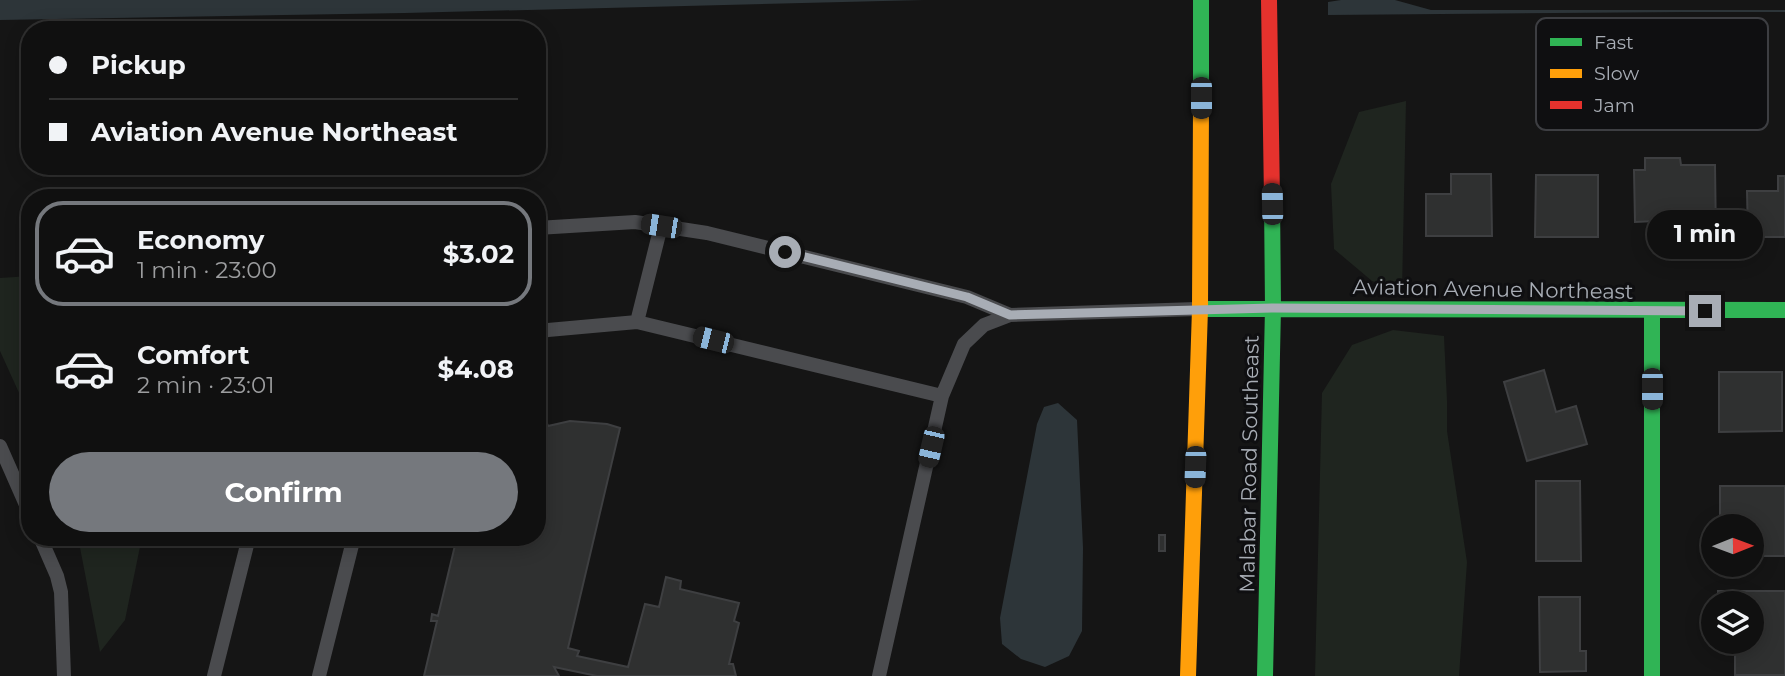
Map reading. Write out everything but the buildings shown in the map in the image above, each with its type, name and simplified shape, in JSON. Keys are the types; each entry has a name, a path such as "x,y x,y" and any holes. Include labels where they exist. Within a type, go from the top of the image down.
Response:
{"main road":[{"path":"1188,676 1200,309 1201,0"},
{"name":"Malabar Road Southeast","path":"1265,676 1273,308 1269,0"},
{"name":"Aviation Avenue Northeast","path":"1200,309 1785,310"},
{"path":"1652,311 1652,676"}],"lane":[{"path":"546,227 635,222 707,233 967,297 1010,315"},
{"path":"637,322 661,226"},
{"path":"879,676 942,396 964,344 984,326 1010,315 1200,309"},
{"path":"546,331 637,322 942,396"},
{"path":"0,446 21,494"},
{"path":"44,546 61,592 64,676"},
{"path":"214,676 247,546"},
{"path":"319,676 352,546"}],"shaded area":[{"path":"0,0 924,0 0,20"},
{"path":"1395,0 1431,10 1785,12 1328,15 1328,2"},
{"path":"1406,101 1402,291 1372,281 1334,249 1331,184 1359,112"},
{"path":"21,277 21,397 0,351 0,278"},
{"path":"1393,330 1444,336 1447,431 1467,562 1459,676 1315,676 1322,393 1352,345"},
{"path":"1058,403 1077,420 1083,548 1082,631 1069,656 1045,667 1021,659 1002,644 1000,618 1037,424 1044,407"},
{"path":"80,546 140,546 125,620 100,652"}],"traffic: fast":[{"path":"1201,0 1201,107"},
{"path":"1265,676 1273,308 1272,199"},
{"path":"1200,309 1785,310"},
{"path":"1652,311 1652,676"}],"traffic: slow":[{"path":"1188,676 1200,309 1201,107"}],"traffic: jam":[{"path":"1269,0 1272,199"}],"route":[{"path":"785,252 967,297 1010,315 1273,308 1705,311"}]}
